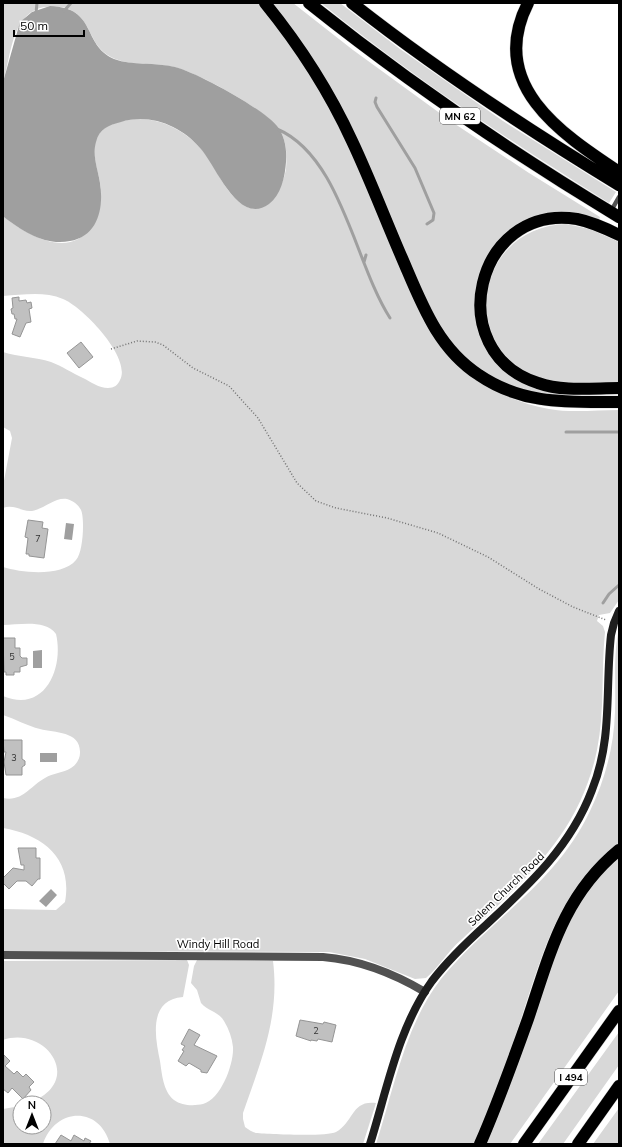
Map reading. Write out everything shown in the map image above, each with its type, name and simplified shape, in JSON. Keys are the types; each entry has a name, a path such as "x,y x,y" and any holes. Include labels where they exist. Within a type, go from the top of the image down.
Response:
{"highway":[{"path":"265,3 309,61 329,94 362,162 425,311 437,332 450,349 466,366 484,379 507,390 528,397 558,402 619,402"},
{"name":"MN 62","path":"309,3 451,110 534,165 614,215"},
{"name":"MN 62","path":"352,3 405,43 507,115 619,185"},
{"path":"528,3 519,26 516,54 520,73 530,96 542,112 566,134 619,172"},
{"path":"619,235 592,223 574,219 548,220 524,228 507,241 491,261 482,282 480,306 484,328 494,350 507,366 524,378 538,384 561,388 619,388"},
{"path":"480,1144 504,1085 552,948 566,913 589,880 619,850"},
{"name":"I 494","path":"524,1144 619,1011"},
{"path":"578,1144 619,1086"},
{"path":"607,1103 619,1090"}],"street":[{"name":"Salem Church Road","path":"370,1144 402,1040 414,1010 425,992 455,954 547,866 566,842 580,817 596,781 605,744 608,714 610,645 614,623 619,611"},
{"name":"Windy Hill Road","path":"3,956 323,957 351,961 376,968 405,980 425,992"}],"lane":[{"path":"614,215 619,196"}],"path":[{"path":"111,349 136,341 153,341 163,345 193,368 229,386 258,418 298,483 316,501 336,508 388,518 438,533 488,557 573,607 614,623"}],"shaded area":[{"path":"3,3 258,3 293,48 324,97 364,178 422,318 433,336 446,351 460,366 492,389 529,404 566,411 619,410 619,600 610,613 599,615 597,621 603,626 605,632 602,706 597,750 588,781 577,808 562,833 545,856 505,898 456,944 426,978 415,979 365,959 329,952 3,951 3,909 56,910 65,902 66,886 64,873 59,861 52,851 31,836 3,828 3,798 10,799 21,796 45,778 71,768 77,762 80,753 79,746 76,741 66,734 35,728 3,715 3,696 18,700 30,699 40,693 48,684 54,673 58,647 56,634 45,626 31,624 3,625 3,567 20,571 41,572 61,569 70,565 76,560 80,550 82,543 83,521 81,510 75,503 67,499 54,501 32,511 14,507 3,508 3,486 12,438 10,431 3,427 3,352 51,362 105,388 114,387 117,385 122,371 119,359 104,334 93,322 72,304 63,299 41,294 3,296 3,216 38,238 59,243 78,239 94,222 100,205 101,189 94,151 95,144 99,134 105,128 123,121 135,119 160,122 171,126 182,133 192,140 209,159 233,197 247,207 255,209 263,207 270,202 280,187 286,169 286,150 282,135 273,122 232,93 215,84 174,67 126,62 111,57 103,52 98,46 81,18 75,12 66,8 53,6 40,8 30,13 23,20 14,39 3,82"},
{"path":"272,3 293,3 353,50 452,122 529,173 600,217 599,220 574,214 554,213 543,216 511,231 503,236 494,246 479,277 476,295 476,313 480,331 487,347 497,362 511,374 527,384 541,389 565,393 565,397 531,391 498,380 469,361 456,350 445,336 430,309 362,150 342,111 321,73 298,37"},
{"path":"321,3 340,3 400,49 503,121 616,192 609,203 462,108 390,57"},
{"path":"50,6 65,8 76,13 83,20 97,45 114,59 175,67 199,76 244,101 269,119 280,130 285,143 285,168 283,180 277,196 269,204 258,209 247,207 238,201 229,191 200,148 184,133 164,123 143,119 117,123 109,126 99,134 97,138 95,152 100,183 101,202 97,220 87,233 70,241 61,242 44,240 27,233 4,217 3,82 20,22 32,12"},
{"path":"566,224 590,229 619,242 619,382 568,383 538,377 512,362 495,341 487,317 488,291 496,266 512,245 535,230"},
{"path":"66,523 74,524 72,540 64,539"},
{"path":"619,628 619,843 597,863 580,883 554,927 535,975 503,1072 474,1144 376,1144 409,1037 418,1016 429,997 441,979 460,958 521,900 559,860 576,837 590,811 600,787 611,750 615,712 615,659"},
{"path":"42,650 42,668 33,668 33,651"},
{"path":"40,753 57,753 57,762 40,762"},
{"path":"619,857 619,991 510,1144 484,1144 555,949 586,890"},
{"path":"51,889 57,895 46,907 39,901"},
{"path":"187,960 189,965 183,997 172,1000 164,1005 159,1012 156,1021 156,1031 162,1077 167,1092 177,1102 188,1105 196,1105 209,1101 221,1088 229,1071 233,1054 231,1037 224,1021 201,1003 197,990 191,983 194,966 197,960 273,961 274,1001 271,1020 262,1057 243,1113 245,1127 256,1133 298,1135 330,1134 342,1128 357,1108 368,1103 376,1103 363,1144 110,1144 104,1131 97,1122 87,1117 77,1116 67,1118 57,1123 52,1129 52,1095 44,1095 55,1082 57,1070 54,1058 45,1048 33,1041 19,1038 3,1040 3,961"},
{"path":"619,1032 619,1065 563,1144 538,1144"},
{"path":"12,1107 12,1135 48,1135 43,1144 3,1144 3,1109"},
{"path":"619,1108 619,1144 593,1144"}],"building":[{"path":"19,297 19,301 26,300 27,303 31,302 32,308 29,309 31,322 26,323 20,337 12,334 17,319 15,319 14,314 12,314 11,309 13,308 12,298"},
{"path":"81,342 93,357 79,368 67,353"},
{"path":"28,520 43,522 42,528 48,529 44,558 29,556 29,554 26,554 28,538 25,537"},
{"path":"3,638 15,638 15,648 20,648 20,656 22,658 27,658 27,665 20,667 20,672 14,672 14,675 6,675 6,672 4,672"},
{"path":"3,740 22,740 22,759 25,761 25,765 22,767 22,775 6,775 4,762 6,752 4,752"},
{"path":"18,848 36,848 36,858 40,858 40,879 38,879 32,886 26,881 17,881 9,889 3,883 3,878 13,868 24,870 24,865 21,865"},
{"path":"300,1020 323,1024 324,1022 336,1025 332,1042 318,1039 317,1041 311,1041 296,1036"},
{"path":"189,1029 200,1035 194,1045 217,1056 207,1073 201,1072 201,1070 189,1063 186,1066 178,1061 184,1051 182,1050 185,1046 181,1044"},
{"path":"4,1055 10,1061 5,1066 14,1074 17,1071 23,1077 26,1074 34,1082 29,1087 31,1090 27,1095 19,1095 12,1088 8,1093 3,1089"},
{"path":"61,1135 71,1141 74,1135 84,1141 85,1138 91,1141 89,1144 55,1144"}],"waterway":[{"path":"36,13 37,3"},
{"path":"64,11 71,3"},
{"path":"376,98 375,102 377,107 415,168 434,213 433,220 427,224"},
{"path":"277,129 299,143 317,162 332,186 378,295 390,318"},
{"path":"364,262 366,255"},
{"path":"566,432 619,432"},
{"path":"603,603 609,594 619,585"}]}
